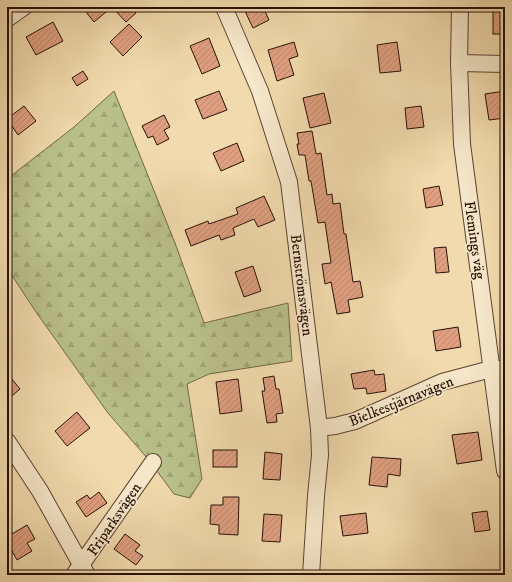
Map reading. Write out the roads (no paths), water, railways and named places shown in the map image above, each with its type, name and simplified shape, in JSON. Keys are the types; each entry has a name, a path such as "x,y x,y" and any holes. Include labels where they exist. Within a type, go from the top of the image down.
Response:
{"street":[{"path":"7,19 24,7"},
{"name":"Bernströmsvägen","path":"224,7 260,91 289,182 319,428 320,455 311,575"},
{"name":"Flemings väg","path":"460,7 459,63 462,144 480,277 498,369 505,471"},
{"path":"459,63 505,64"},
{"name":"Bielkestjärnavägen","path":"319,428 355,421 442,382 498,369"},
{"path":"7,441 40,491 81,572"},
{"name":"Friparksvägen","path":"81,572 153,462"}]}
